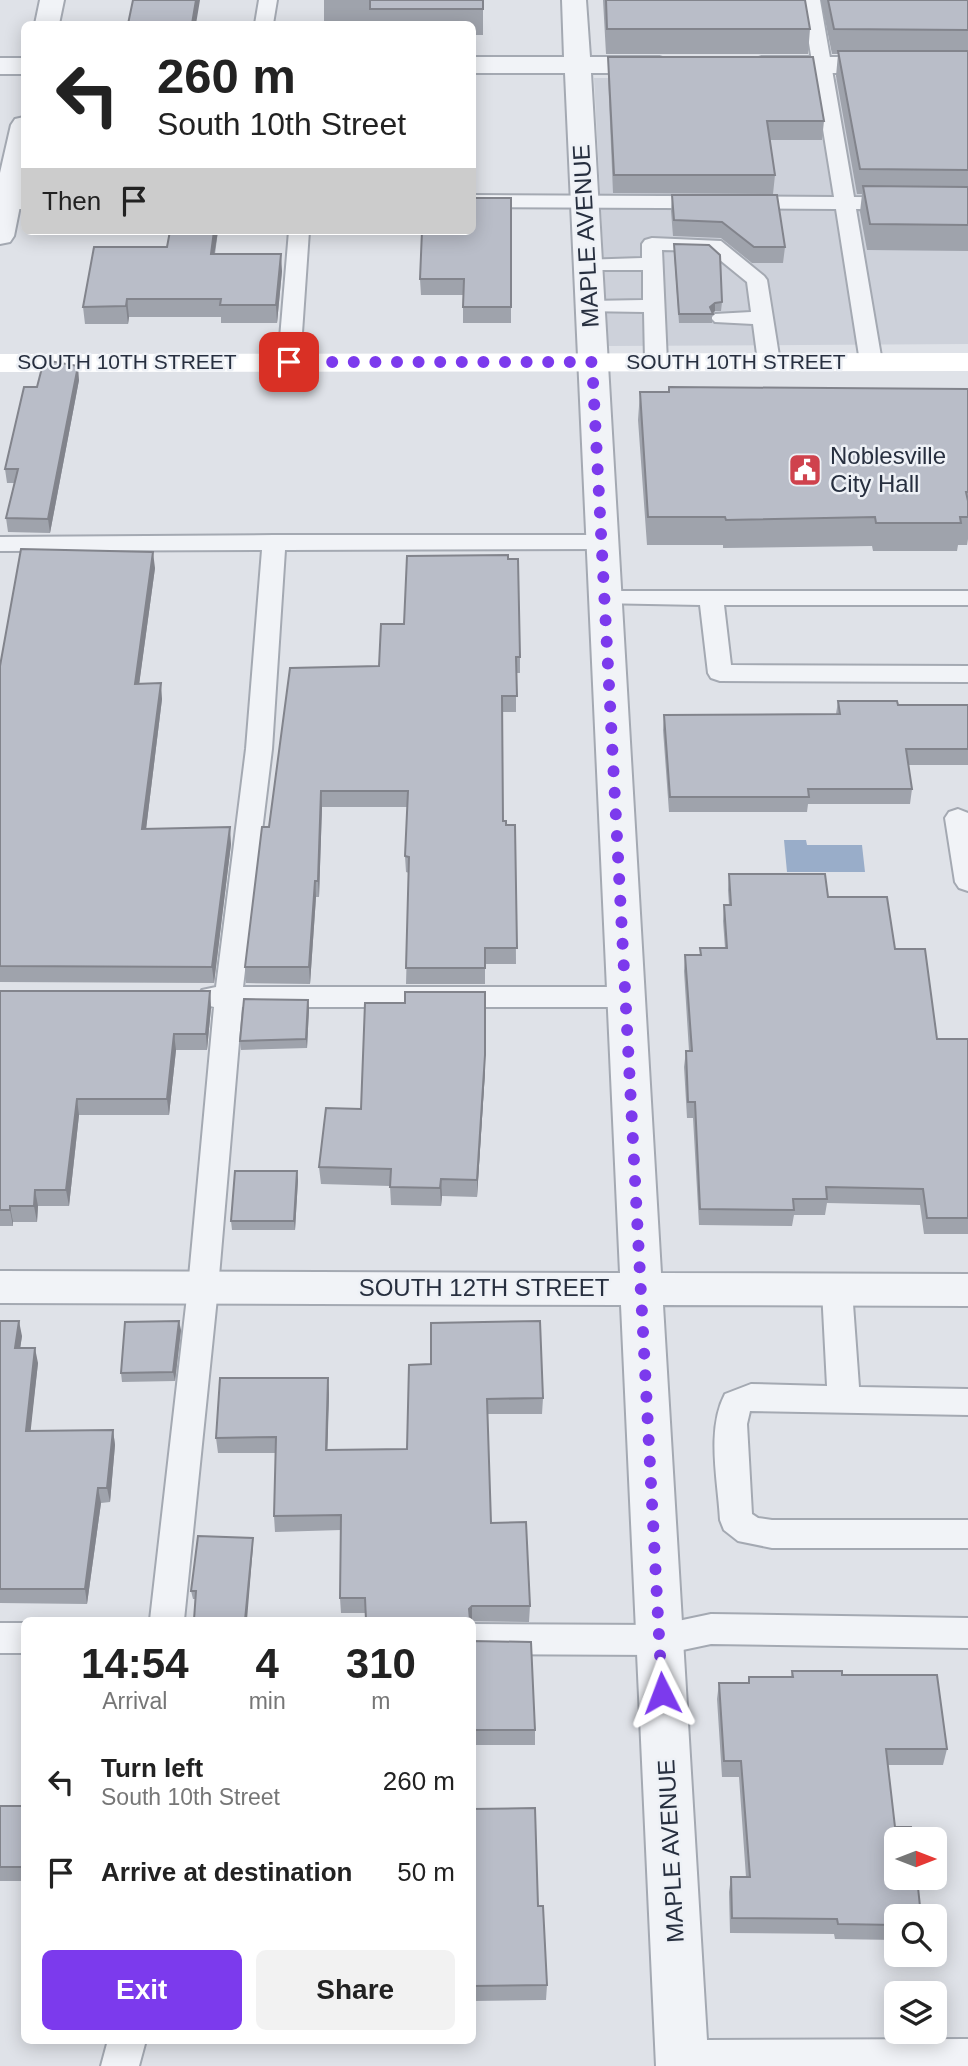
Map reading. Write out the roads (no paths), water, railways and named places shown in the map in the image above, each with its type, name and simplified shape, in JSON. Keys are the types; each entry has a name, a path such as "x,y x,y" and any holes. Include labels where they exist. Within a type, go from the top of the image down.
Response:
{"main road":[{"name":"SOUTH 10TH STREET","path":"0,363 968,362"}],"street":[{"path":"48,21 52,0"},
{"name":"MAPLE AVENUE","path":"573,0 682,2066"},
{"path":"476,65 681,65"},
{"path":"734,65 968,65"},
{"path":"0,66 21,66"},
{"path":"0,236 11,203 21,143"},
{"name":"SOUTH 12TH STREET","path":"0,1287 968,1290"},
{"path":"697,2066 968,2064"}],"lane":[{"path":"264,21 268,0"},
{"path":"811,0 872,362"},
{"path":"476,201 968,204"},
{"path":"289,362 299,235"},
{"path":"656,362 652,244 714,245 757,280 769,362"},
{"path":"588,264 653,269 675,274"},
{"path":"718,274 749,274"},
{"path":"590,307 678,310"},
{"path":"721,309 760,309"},
{"path":"167,1617 203,1288 229,997 259,749 274,542"},
{"path":"0,544 602,542"},
{"path":"605,598 968,598"},
{"path":"711,598 720,673 968,674"},
{"path":"958,818 967,872"},
{"path":"188,997 626,997"},
{"path":"837,1290 844,1399"},
{"path":"968,1402 751,1396 736,1403 731,1424 736,1520 750,1531 772,1534 968,1534"},
{"path":"476,1639 659,1640 711,1629 968,1633"},
{"path":"0,1638 21,1638"},
{"path":"120,2066 126,2044"}],"water":[{"path":"784,840 806,840 807,845 862,845 865,872 787,872"}],"place":[{"name":"Noblesville City Hall","path":"805,470"}]}
